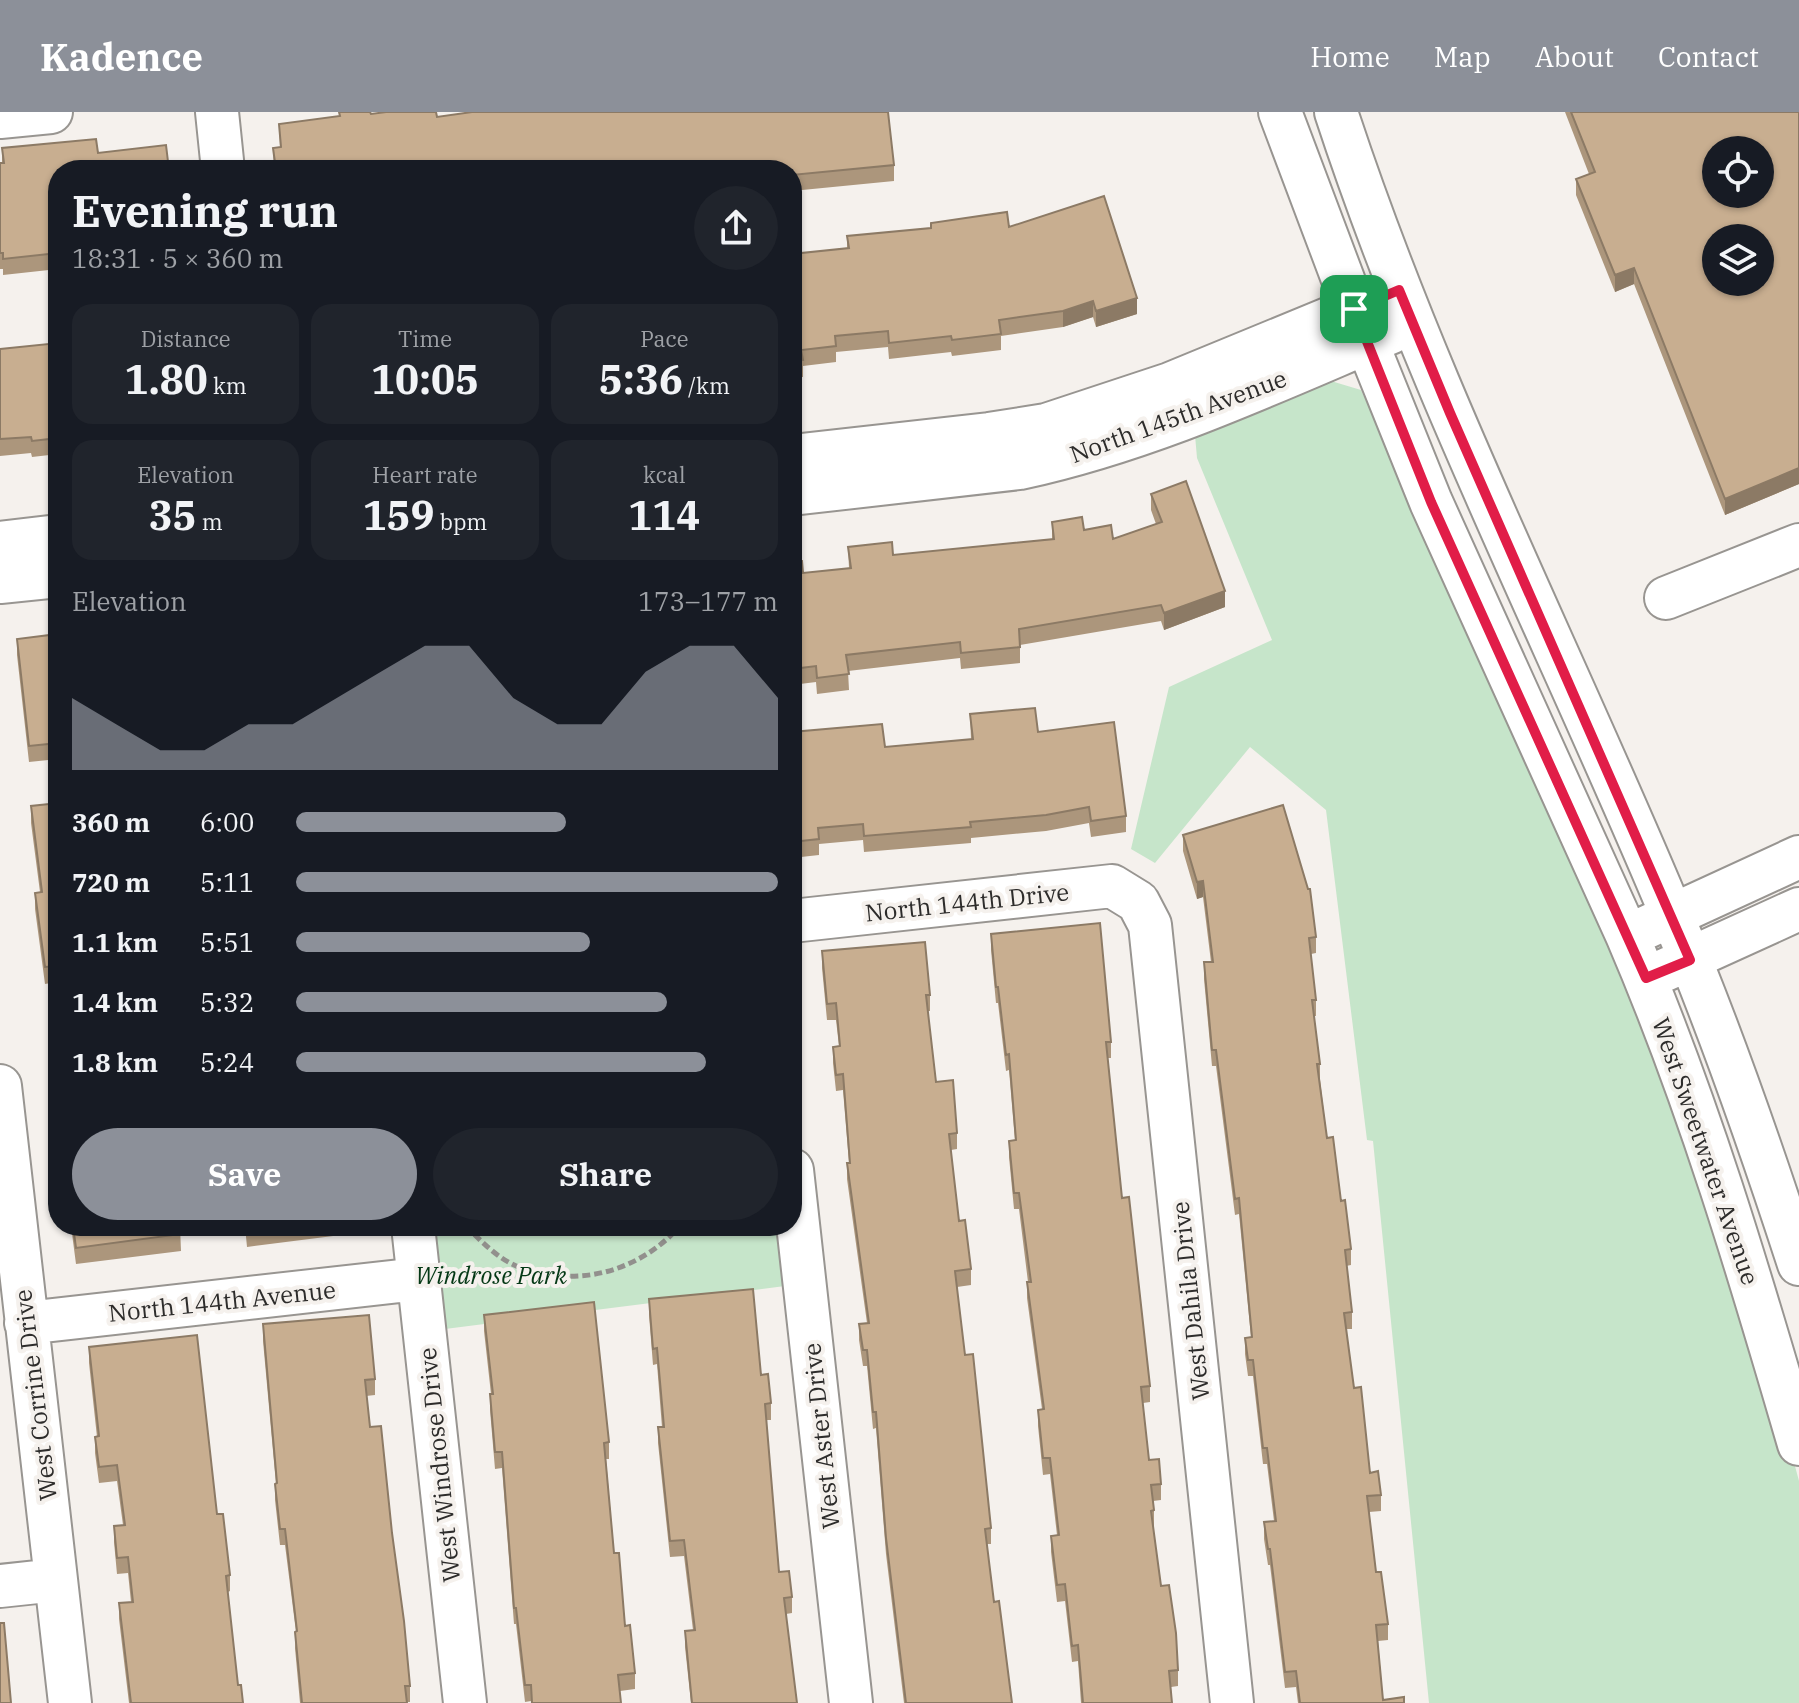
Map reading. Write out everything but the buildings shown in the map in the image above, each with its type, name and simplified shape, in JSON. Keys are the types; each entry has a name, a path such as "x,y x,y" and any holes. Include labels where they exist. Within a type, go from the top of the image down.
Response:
{"street":[{"path":"0,117 51,112"},
{"path":"217,112 222,160"},
{"name":"West Sweetwater Avenue","path":"1280,112 1360,326 1431,502 1646,978 1730,1212 1799,1444"},
{"name":"West Sweetwater Avenue","path":"1336,112 1361,190 1406,307 1499,527 1673,916 1762,1149 1799,1264"},
{"name":"North 145th Avenue","path":"802,493 1020,468 1125,441 1360,326 1406,307"},
{"name":"North 145th Avenue","path":"802,455 1046,425 1360,326"},
{"path":"0,543 48,537"},
{"path":"1666,598 1799,545"},
{"path":"0,582 48,577"},
{"path":"1627,935 1799,857"},
{"name":"North 144th Drive","path":"802,920 1112,886 1138,902"},
{"name":"West Dahila Drive","path":"1138,902 1150,925 1232,1703"},
{"path":"1646,978 1799,909"},
{"name":"West Corrine Drive","path":"0,1086 70,1703"},
{"name":"West Windrose Drive","path":"414,1236 465,1703"},
{"name":"West Aster Drive","path":"799,1236 851,1703"},
{"name":"North 144th Avenue","path":"26,1323 418,1279"},
{"path":"0,1586 56,1580"}],"path":[{"path":"476,1236 492,1251 521,1268 572,1276 614,1271 636,1262 671,1236"}],"green space":[{"path":"1331,381 1361,390 1626,960 1769,1370 1799,1481 1799,1703 1429,1703 1373,1141 1367,1140 1326,810 1250,747 1155,863 1131,849 1169,687 1272,640 1197,458 1195,435"},
{"name":"Windrose Park","path":"435,1236 780,1236 785,1286 445,1329"}],"route":[{"path":"1399,290 1499,527 1690,960 1646,978 1431,502 1354,309 1399,290"}]}
